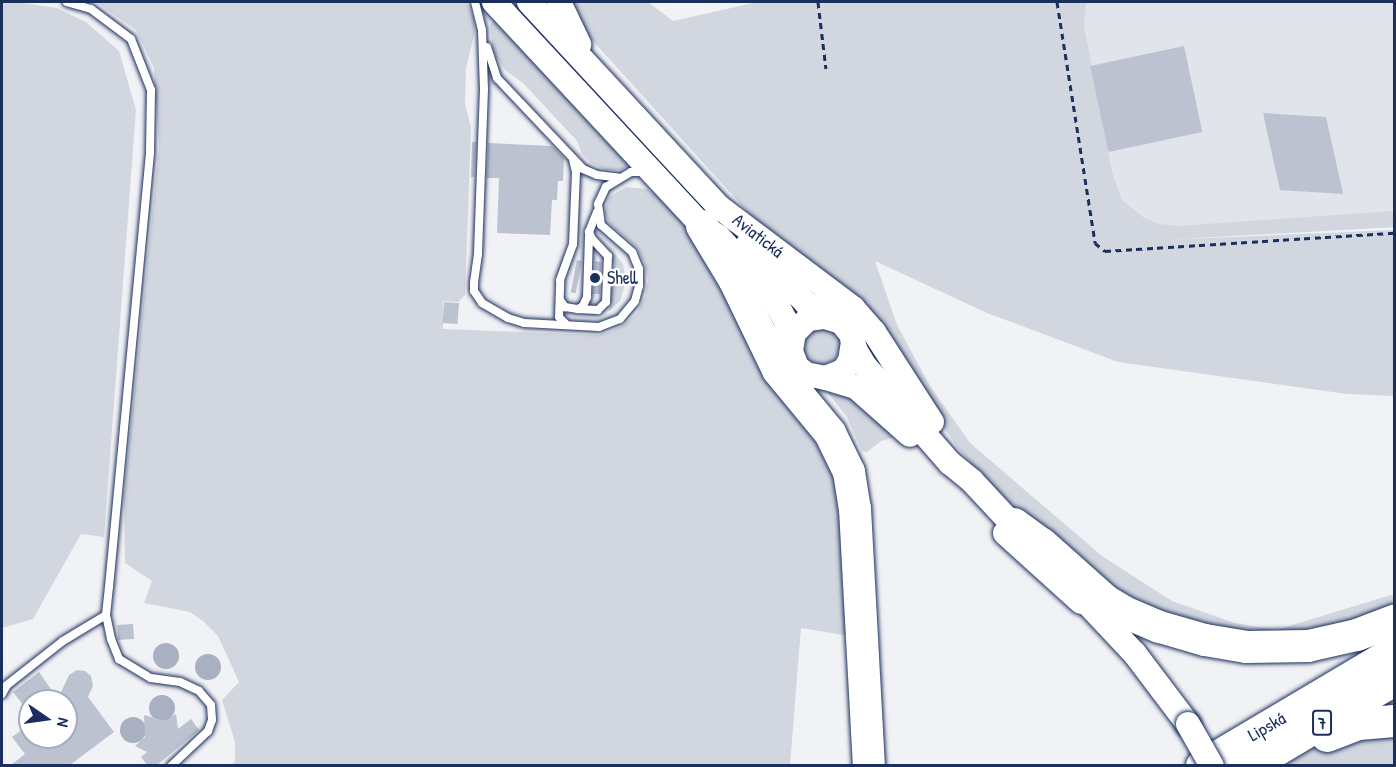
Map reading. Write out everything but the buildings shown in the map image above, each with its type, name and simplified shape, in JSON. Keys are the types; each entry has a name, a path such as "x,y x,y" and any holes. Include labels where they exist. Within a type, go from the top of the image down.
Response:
{"highway":[{"path":"710,216 735,281 778,370 820,420 843,458 853,490 869,765"},
{"path":"794,359 839,416 859,463 864,491 867,549 859,601"},
{"path":"1014,524 1042,544 1106,601 1124,612 1160,627 1205,640 1246,647 1308,646 1358,635 1395,621"},
{"name":"Lipská","path":"1202,765 1395,652"},
{"name":"Lipská","path":"1252,765 1395,680"},
{"path":"1252,765 1346,728 1395,720"}],"main road":[{"name":"Aviatická","path":"494,2 657,177 710,216 835,294 864,320 972,481"},
{"name":"Aviatická","path":"529,2 593,71 710,216 719,237 773,297 786,321 794,359"},
{"path":"559,2 593,71"},
{"path":"710,216 731,226 793,292 814,309 847,327 865,366 950,463 972,481 1014,524 1036,552 1060,574 1135,654 1188,724 1212,765"},
{"path":"834,318 816,316 808,319 794,333 794,359 813,377 844,382 862,392 923,446 1014,542 1095,613"},
{"path":"826,378 843,371 850,361 853,342"}],"lane":[{"path":"67,2 91,9 131,39 152,90 150,153 106,615 111,639 120,658 151,678 180,682 199,691 211,705 212,720 208,731 171,765"},
{"path":"475,2 497,78 587,172 620,178"},
{"path":"483,30 484,100 474,291 486,306 515,322 599,327 613,323 632,307 637,294 639,269 632,252 605,230 597,212"},
{"path":"567,325 560,320 560,299 561,272 573,244 576,172 571,156"},
{"path":"577,309 583,306 587,297 589,232 602,191 620,178 639,171 657,177"},
{"path":"560,299 565,307 577,309 598,310 604,306 607,298 608,256 592,240 589,232"},
{"path":"2,692 7,685 63,641 106,615"}],"path":[{"path":"818,2 826,69"},
{"path":"1057,2 1095,243 1106,251 1395,233"}],"shaded area":[{"path":"16,2 57,8 86,22 119,51 136,110 104,537 81,534 33,619 2,628 2,3"},
{"path":"96,2 466,2 474,19 475,31 466,68 465,103 471,127 465,295 458,302 443,301 443,329 598,335 625,324 637,313 645,297 648,280 644,262 636,247 609,223 605,212 609,197 626,187 647,189 663,199 687,226 836,458 856,637 801,628 790,765 230,765 235,762 235,742 222,700 239,682 218,636 190,612 144,603 152,581 125,563 124,497 159,145 154,68 136,30"},
{"path":"507,2 516,2 762,266 799,311 794,313"},
{"path":"567,2 648,2 673,21 758,2 1086,2 1084,26 1112,172 1122,200 1143,217 1158,224 1178,226 1394,211 1394,227 1161,240 1394,230 1394,396 1347,394 1118,362 987,313 875,261 897,325 930,386 970,443 1102,556 1172,601 1235,623 1276,630 1394,594 1394,614 1358,627 1242,638 1133,603 1018,511 976,469 957,447 920,391 746,210 574,20"},
{"path":"1068,2 1394,2 1394,227 1106,243"},
{"path":"494,20 629,163 622,170 606,170 591,163 582,154 577,141 523,83 505,70 493,52 490,25"},
{"path":"612,251 623,264 626,282 620,301 609,311 614,263 611,262"},
{"path":"821,326 834,332 840,345 834,358 821,364 808,358 802,345 808,332"},
{"path":"840,387 903,435 881,441 867,452 862,451 847,417 825,389"},
{"path":"1394,726 1394,765 1281,766 1317,745"}],"water":[{"path":"166,643 175,647 179,656 175,665 166,669 157,665 153,656 157,647"},
{"path":"208,654 217,658 221,667 217,676 208,680 199,676 195,667 199,658"},
{"path":"162,695 171,699 175,708 171,717 162,721 153,717 149,708 153,699"},
{"path":"133,717 142,721 146,730 142,739 133,743 124,739 120,730 124,721"}],"place":[{"name":"Shell","path":"595,278"}]}
